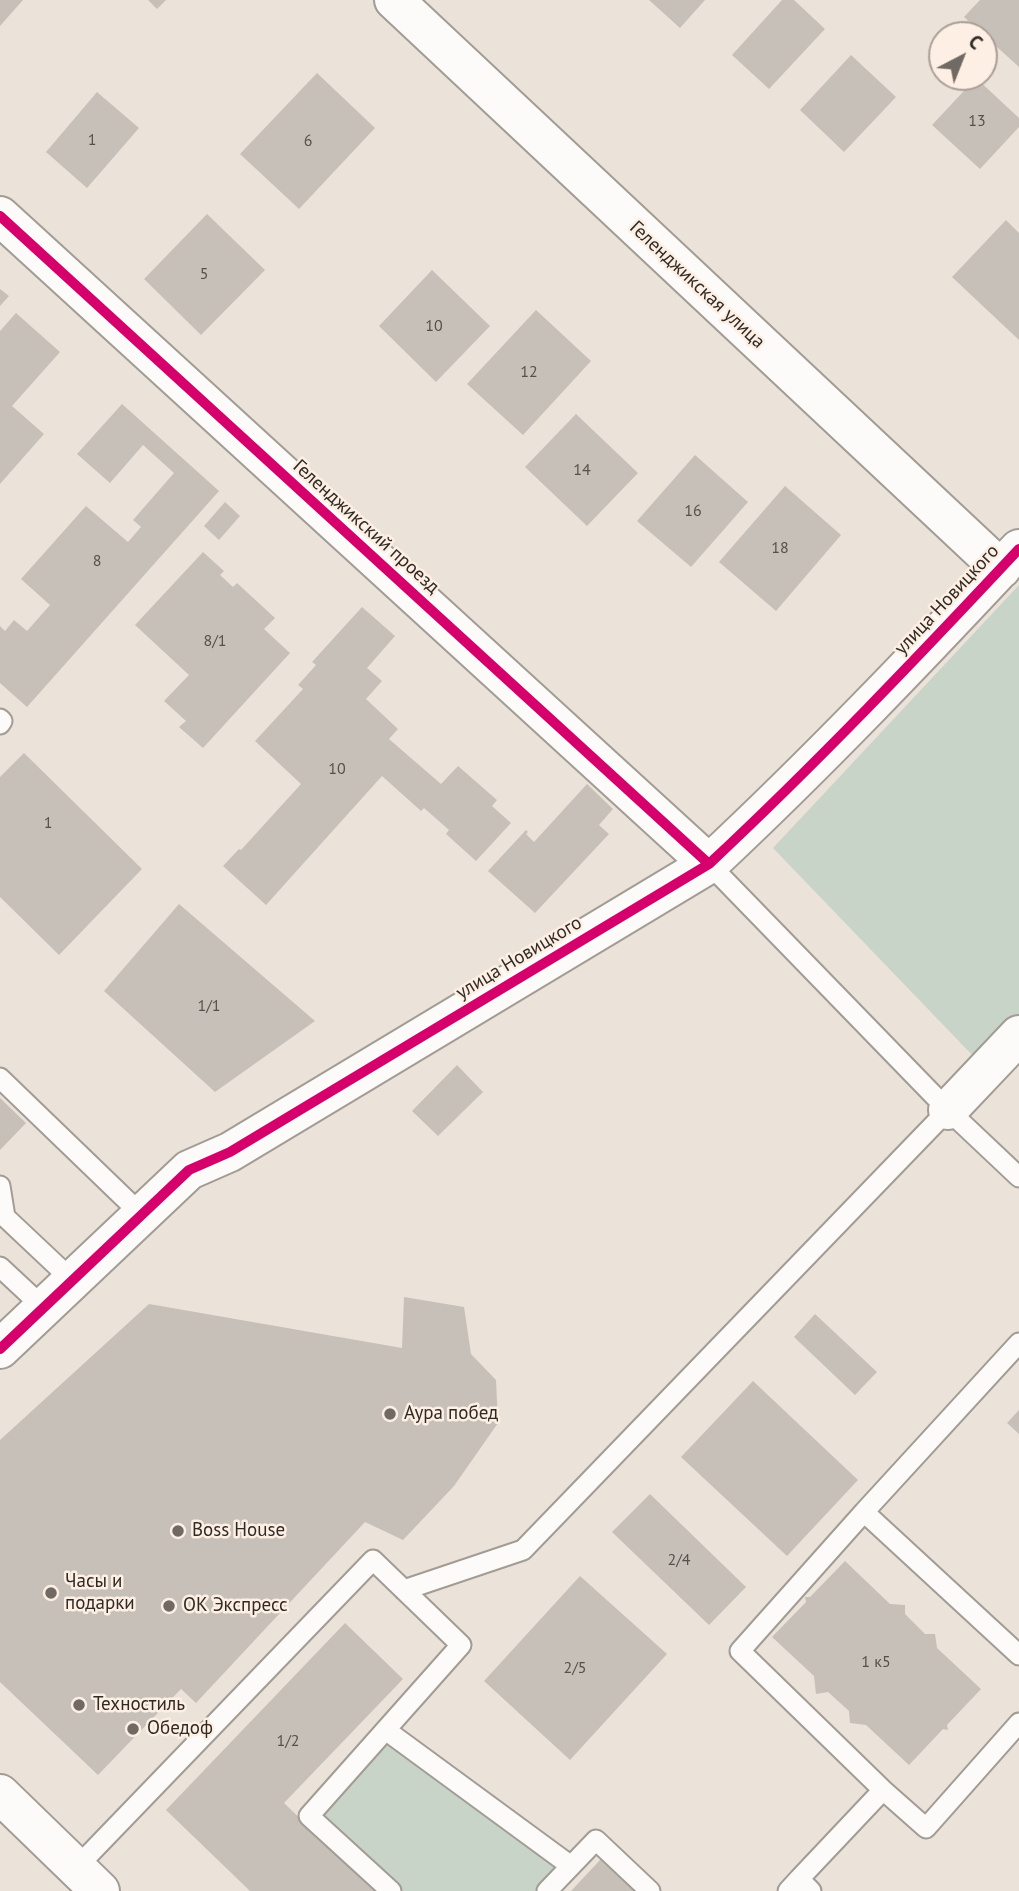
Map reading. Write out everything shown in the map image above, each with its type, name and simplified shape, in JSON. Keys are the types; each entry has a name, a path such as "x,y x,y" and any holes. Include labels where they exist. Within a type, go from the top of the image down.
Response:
{"street":[{"name":"Геленджикская улица","path":"418,8 1010,559"},
{"name":"Геленджикский проезд","path":"0,216 709,863"},
{"name":"улица Новицкого","path":"0,1349 188,1170 230,1152 709,863 775,802 871,706 1010,559"},
{"path":"948,1110 1019,1035"},
{"path":"0,1794 88,1880"}],"lane":[{"path":"709,863 948,1110 1019,1177"},
{"path":"0,1078 142,1215"},
{"path":"404,1590 523,1550 948,1110"},
{"path":"0,1186 5,1217 73,1281"},
{"path":"0,1267 44,1308"},
{"path":"1019,1343 740,1651 883,1790 926,1828 1019,1723"},
{"path":"864,1512 1019,1655"},
{"path":"88,1880 373,1560 461,1645 309,1816 391,1891"},
{"path":"387,1731 572,1866"},
{"path":"799,1887 883,1790"},
{"path":"547,1891 596,1840 650,1891"}],"green space":[{"path":"1019,585 1019,1017 978,1061 773,848"},
{"path":"386,1736 566,1867 543,1891 397,1891 314,1816"}],"building":[{"path":"0,0 23,0 0,26"},
{"path":"148,0 166,0 157,9"},
{"path":"649,0 705,0 680,28"},
{"path":"782,0 794,0 825,29 769,89 732,55"},
{"path":"980,0 1019,0 1019,67 998,48 998,21 968,21 964,17"},
{"path":"851,55 896,97 844,152 800,110"},
{"path":"317,73 375,128 299,209 240,154"},
{"path":"964,91 990,91 1019,118 1019,127 980,169 932,125"},
{"path":"97,92 139,128 87,188 46,152"},
{"path":"207,214 265,270 201,335 144,279"},
{"path":"1006,220 1019,233 1019,340 952,277"},
{"path":"432,270 490,326 436,382 379,326"},
{"path":"0,289 9,296 0,306"},
{"path":"536,310 591,361 523,435 467,384"},
{"path":"16,313 60,352 12,406 44,434 0,484 0,331"},
{"path":"122,404 219,491 27,707 0,683 0,626 5,631 14,620 27,631 50,605 21,579 86,506 128,542 141,527 133,520 174,473 143,445 110,483 77,454"},
{"path":"576,414 638,473 587,526 525,467"},
{"path":"695,455 748,502 691,567 637,521"},
{"path":"785,486 841,535 776,611 719,562"},
{"path":"225,502 240,516 219,540 204,526"},
{"path":"203,552 224,571 220,575 233,587 237,583 275,618 264,629 290,653 203,748 179,727 186,721 164,701 189,675 135,625"},
{"path":"362,607 395,636 367,668 382,681 366,699 398,729 389,739 441,784 458,766 497,800 492,806 511,823 476,861 446,834 449,830 424,808 421,811 382,776 266,905 223,866 301,784 255,741 303,689 298,685 316,665 312,662"},
{"path":"24,753 142,869 59,955 0,897 0,777"},
{"path":"587,784 613,809 599,825 609,834 535,913 488,871 526,830 526,834 534,842"},
{"path":"179,904 315,1021 215,1092 104,991"},
{"path":"457,1065 483,1092 438,1136 412,1111"},
{"path":"0,1098 26,1123 0,1150"},
{"name":"Boss House","path":"404,1297 464,1307 471,1354 496,1380 498,1423 454,1486 403,1540 365,1522 196,1703 181,1689 98,1775 0,1682 0,1440 149,1304 402,1348"},
{"path":"815,1314 877,1372 855,1395 794,1337"},
{"path":"753,1381 858,1480 787,1556 681,1457"},
{"path":"1019,1410 1019,1434 1007,1423"},
{"path":"650,1494 746,1587 709,1625 612,1532"},
{"path":"845,1561 890,1604 905,1605 905,1614 925,1634 935,1634 937,1648 981,1689 947,1725 948,1730 943,1729 909,1765 866,1725 850,1723 849,1711 828,1692 816,1694 814,1676 772,1637 806,1602 805,1597 810,1597"},
{"path":"580,1576 667,1654 570,1760 484,1681"},
{"path":"345,1623 403,1679 284,1803 376,1891 250,1891 166,1810"},
{"path":"601,1859 634,1891 571,1891"}],"cycle path":[{"path":"0,216 709,864"},
{"path":"0,1349 189,1170 230,1152 709,864 867,709 1019,549"}],"place":[{"name":"Аура побед","path":"390,1414"},
{"name":"Boss House","path":"178,1531"},
{"name":"Часы и подарки","path":"51,1593"},
{"name":"ОК Экспресс","path":"169,1606"},
{"name":"Техностиль","path":"79,1705"},
{"name":"Обедоф","path":"133,1729"}]}
